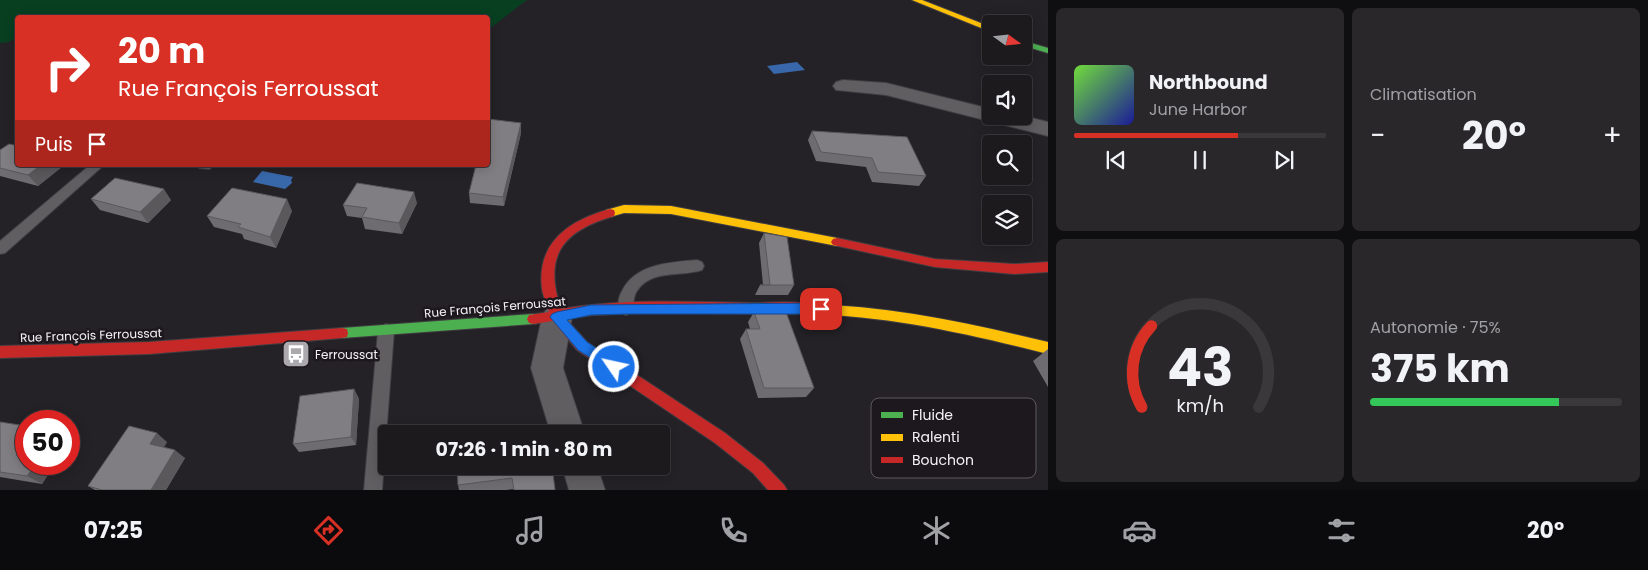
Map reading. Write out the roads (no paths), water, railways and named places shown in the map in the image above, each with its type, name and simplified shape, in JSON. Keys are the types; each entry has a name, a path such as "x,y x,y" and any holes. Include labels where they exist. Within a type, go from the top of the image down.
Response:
{"main road":[{"path":"916,0 982,26"},
{"path":"1032,46 1048,51"},
{"path":"779,490 758,468 720,438 582,346 557,317 548,289 549,258 565,234 592,218 624,209 671,210 787,231 936,263 1014,269 1048,267"},
{"name":"Rue François Ferroussat","path":"0,352 149,348 386,331 557,317 591,310 626,309 841,309 941,322 1048,348"}],"street":[{"path":"843,86 886,89 982,113"},
{"path":"1032,124 1048,128"},
{"path":"557,317 547,368 565,425"},
{"path":"582,475 587,490"}],"lane":[{"path":"0,249 96,167"},
{"path":"626,309 625,298 627,291 646,274 672,268 697,266"},
{"path":"373,490 386,331"}],"water":[{"path":"797,62 805,70 774,74 767,66"},
{"path":"262,171 293,177 292,183 285,189 253,182"}],"place":[{"name":"Ferroussat","path":"296,354"}]}
